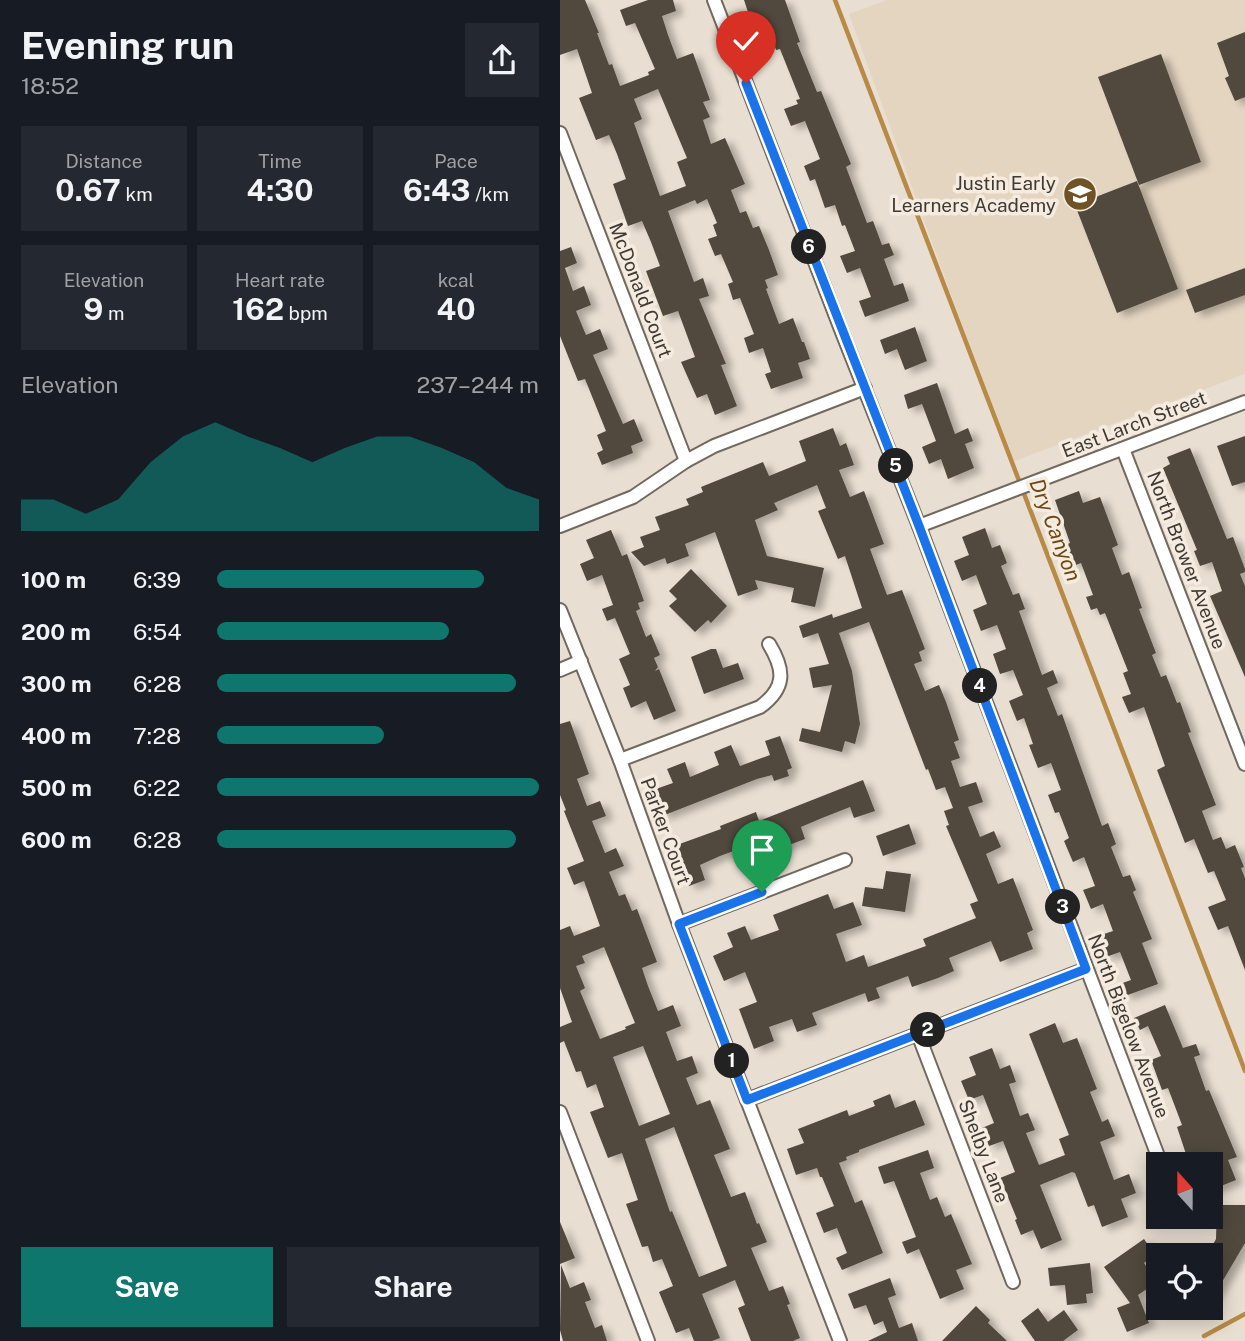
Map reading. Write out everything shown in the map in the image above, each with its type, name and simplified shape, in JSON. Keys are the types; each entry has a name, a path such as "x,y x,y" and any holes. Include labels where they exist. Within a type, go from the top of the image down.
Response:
{"street":[{"name":"North Bigelow Avenue","path":"714,0 919,526 1156,1152"},
{"name":"McDonald Court","path":"560,133 686,461"},
{"path":"560,526 633,498 686,461 714,446 865,388"},
{"name":"East Larch Street","path":"919,526 1245,402"},
{"name":"North Brower Avenue","path":"1123,449 1245,764"},
{"name":"Parker Court","path":"560,610 620,760 679,924 840,1341"},
{"path":"620,760 760,707 772,698 780,684 781,668 769,644"},
{"path":"560,670 581,662"},
{"path":"679,924 845,860"},
{"path":"747,1100 1086,969"},
{"name":"Shelby Lane","path":"918,1034 1013,1282"},
{"path":"560,1112 648,1341"}],"shaded area":[{"name":"Justin Early Learners Academy","path":"887,0 1245,0 1245,374 1012,462 849,14"}],"building":[{"path":"560,0 585,0 609,65 612,64 620,86 649,75 648,72 655,69 635,23 626,26 620,10 648,0 673,0 676,11 662,16 668,35 677,59 693,53 710,100 703,102 710,117 703,120 711,144 725,138 745,184 731,190 740,213 746,211 753,228 759,226 769,250 778,275 765,280 766,289 779,324 793,318 804,342 810,359 798,363 803,378 771,389 765,374 771,372 763,348 749,353 744,338 754,334 740,298 733,300 728,284 733,282 721,254 715,256 708,239 717,236 713,225 717,223 707,199 697,204 695,200 668,211 694,282 703,278 709,296 699,299 726,364 721,365 737,406 715,415 707,394 697,398 681,362 695,357 678,311 663,316 646,271 660,266 651,242 642,221 628,226 613,184 626,179 617,154 609,135 596,140 579,98 592,93 577,49 560,55","holes":["658,89 687,158 677,162 686,186 660,196 634,123 642,119 634,99"]},
{"path":"744,0 785,0 800,42 797,43 817,92 821,91 851,164 846,167 867,223 873,221 882,245 889,243 894,255 884,259 894,286 903,283 909,301 865,317 859,301 871,297 860,268 847,273 840,256 855,251 845,225 842,226 835,205 825,208 815,179 810,181 804,166 820,159 805,121 791,126 784,109 798,104 796,100 800,99 780,49 776,50 769,28 755,33"},
{"path":"1245,32 1245,97 1235,101 1225,78 1229,76 1217,43"},
{"path":"1161,54 1201,162 1139,185 1098,77"},
{"path":"1137,181 1178,289 1117,313 1075,205"},
{"path":"571,247 577,263 565,268 573,291 584,286 591,305 576,311 586,335 600,329 608,349 593,355 623,424 634,419 643,441 631,446 633,453 602,465 597,453 603,450 597,435 606,431 585,379 578,381 560,336 560,251"},
{"path":"1245,268 1245,295 1195,313 1186,290"},
{"path":"915,327 927,361 905,370 897,349 885,354 880,340"},
{"path":"937,383 955,434 968,428 973,441 965,444 974,468 948,479 941,459 929,464 922,447 936,441 922,404 908,409 904,395"},
{"path":"833,428 840,446 846,443 854,465 839,470 850,497 864,491 884,544 870,549 887,595 902,590 925,649 919,652 922,661 914,664 925,691 939,685 946,702 959,740 954,742 960,758 951,761 960,787 976,782 983,802 968,807 980,837 994,831 1001,847 986,854 998,884 1013,878 1033,930 1027,933 1033,949 1000,962 991,941 949,958 954,971 938,978 912,987 908,976 876,988 880,998 868,1002 865,993 812,1013 817,1025 797,1032 792,1019 769,1027 774,1041 754,1049 739,1009 757,1002 745,972 724,981 713,956 733,947 727,933 745,926 751,940 779,930 773,915 828,894 834,909 853,902 862,925 836,934 846,962 864,955 868,967 926,946 923,939 976,918 970,904 978,901 946,826 949,825 944,811 953,808 945,787 936,790 928,769 926,770 869,622 839,633 852,671 860,724 855,744 845,741 842,752 799,741 802,728 820,732 832,685 813,688 809,668 829,664 818,633 803,638 799,626 832,614 833,618 862,608 845,556 838,559 818,511 826,508 817,485 774,503 778,510 755,520 767,556 824,568 815,607 791,602 794,588 755,580 758,589 738,596 715,532 685,544 689,556 667,564 665,558 644,566 631,552 644,547 640,537 660,530 655,517 689,505 686,499 703,492 701,487 763,462 769,476 806,461 799,441"},
{"path":"1245,436 1245,482 1232,486 1217,446"},
{"path":"1190,448 1227,539 1233,537 1245,569 1245,572 1240,574 1245,586 1245,677 1210,596 1222,591 1212,562 1200,566 1194,551 1197,550 1163,468 1170,464 1167,457"},
{"path":"1079,491 1083,503 1100,497 1118,545 1112,548 1122,575 1129,572 1142,608 1139,609 1156,653 1152,655 1161,677 1166,675 1177,703 1180,702 1191,732 1188,733 1216,805 1202,811 1213,840 1221,837 1226,849 1235,845 1244,867 1241,868 1245,878 1245,970 1228,926 1218,930 1208,907 1226,900 1214,871 1208,873 1194,839 1185,843 1157,770 1165,766 1144,707 1129,713 1122,697 1131,694 1123,673 1128,671 1105,613 1100,615 1097,608 1091,610 1086,597 1093,595 1081,563 1073,566 1065,545 1070,543 1055,500"},
{"path":"985,528 992,548 1000,545 1007,563 1001,566 1013,595 1019,593 1025,609 1019,611 1042,675 1053,670 1058,683 1047,688 1058,716 1062,714 1102,826 1108,823 1116,844 1111,847 1123,877 1130,875 1136,890 1133,892 1152,939 1142,943 1158,984 1125,996 1120,984 1131,980 1120,952 1106,957 1098,936 1113,931 1103,904 1091,909 1083,890 1095,886 1084,857 1073,862 1064,841 1069,838 1059,812 1055,813 1048,795 1061,790 1051,763 1038,768 1029,745 1033,744 1024,718 1017,721 1009,701 1023,695 1013,670 1000,674 993,654 1006,649 997,625 981,631 973,610 987,604 976,575 962,581 954,561 969,555 962,537"},
{"path":"611,530 622,556 627,554 644,601 638,603 640,609 636,611 646,637 651,634 660,655 654,658 658,667 655,671 659,669 676,711 654,720 646,701 631,708 623,688 630,685 619,659 630,654 615,618 607,621 602,609 613,605 602,575 587,581 580,564 594,558 586,540"},
{"path":"691,569 727,606 711,623 708,620 695,632 669,606 677,599 669,591"},
{"path":"716,649 723,668 738,663 744,679 704,694 691,657"},
{"path":"570,721 589,774 577,779 587,806 600,801 606,816 592,821 605,853 616,848 624,866 609,872 619,896 625,894 632,911 637,909 657,962 642,968 658,1011 673,1005 681,1026 666,1032 677,1061 692,1056 698,1073 686,1078 697,1105 710,1100 730,1149 714,1155 731,1197 745,1192 767,1242 751,1248 769,1291 783,1286 790,1304 787,1305 800,1338 793,1341 751,1341 738,1308 745,1305 735,1280 702,1294 720,1338 694,1341 689,1328 676,1333 659,1292 673,1286 662,1259 653,1262 648,1246 642,1247 626,1204 638,1200 622,1153 608,1158 590,1112 604,1107 596,1084 587,1088 581,1071 576,1072 564,1041 560,1043 560,1027 572,1022 560,988 560,930 570,926 574,936 600,926 584,881 574,885 567,868 584,861 560,795 560,724","holes":["604,947 635,1023 600,1039 580,991 585,988 576,966 585,963 582,956","643,1046 670,1114 639,1126 613,1057","674,1127 727,1266 699,1277 672,1211 670,1212 645,1139"]},
{"path":"780,736 792,768 787,770 789,776 774,781 772,775 757,779 662,816 653,790 673,783 667,769 685,762 690,777 719,765 714,752 731,745 740,766 770,755 765,741"},
{"path":"863,780 875,811 854,818 850,807 801,827 805,839 752,859 747,846 720,856 700,865 705,880 689,886 674,846 721,829 720,826 756,812 759,821"},
{"path":"909,824 916,844 883,856 876,836"},
{"path":"886,871 911,874 905,912 862,906 865,887 883,889"},
{"path":"1165,1005 1183,1048 1196,1044 1200,1055 1194,1057 1206,1091 1209,1090 1237,1157 1228,1160 1236,1180 1223,1185 1223,1152 1185,1152 1177,1127 1182,1125 1168,1088 1162,1090 1151,1060 1161,1056 1148,1026 1140,1030 1134,1018"},
{"path":"1055,1023 1063,1043 1077,1038 1097,1089 1090,1092 1102,1122 1108,1119 1115,1136 1100,1142 1114,1180 1129,1174 1136,1193 1121,1199 1128,1217 1102,1227 1094,1205 1088,1207 1075,1173 1040,1185 1062,1240 1041,1249 1033,1230 1021,1235 1015,1220 1017,1219 1000,1178 1015,1172 1003,1141 989,1146 982,1128 994,1123 983,1095 969,1100 961,1081 976,1075 969,1057 992,1048 1000,1069 1010,1065 1016,1082 1009,1084 1020,1116 1028,1113 1035,1130 1026,1133 1039,1165 1065,1155 1059,1139 1069,1135 1029,1034"},
{"path":"890,1094 895,1108 915,1100 925,1125 859,1150 839,1163 855,1203 862,1200 883,1253 842,1270 836,1258 847,1253 837,1228 824,1233 816,1213 834,1206 822,1177 817,1168 796,1175 787,1149 804,1143 798,1129 847,1110 849,1116 875,1106 873,1101"},
{"path":"928,1150 934,1168 920,1173 930,1200 937,1197 945,1217 951,1214 972,1264 956,1270 964,1289 940,1299 919,1249 907,1254 902,1242 916,1237 894,1181 884,1184 878,1167"},
{"path":"1223,1205 1245,1205 1245,1243 1223,1281 1223,1243 1214,1243 1216,1229 1223,1229"},
{"path":"560,1222 575,1258 560,1264"},
{"path":"1144,1239 1147,1243 1144,1263 1146,1290 1138,1295 1149,1323 1127,1332 1117,1308 1130,1303 1104,1267"},
{"path":"1090,1263 1093,1293 1086,1294 1087,1303 1067,1305 1065,1285 1050,1286 1048,1268"},
{"path":"561,1265 570,1288 584,1282 591,1300 585,1302 595,1328 602,1325 607,1341 563,1341 560,1330"},
{"path":"890,1278 896,1295 888,1298 899,1328 912,1323 918,1341 868,1341 887,1332 883,1321 874,1325 866,1305 854,1309 848,1294"},
{"path":"976,1306 990,1320 988,1323 1007,1341 942,1341"},
{"path":"1038,1308 1048,1322 1064,1310 1078,1330 1063,1341 1035,1341 1021,1321"}],"waterway":[{"name":"Dry Canyon","path":"835,0 1245,1071"},
{"name":"Dry Canyon","path":"1204,1336 1245,1314"}],"place":[{"name":"Justin Early Learners Academy","path":"1080,194"}],"route":[{"path":"746,83 919,526 1086,969 747,1100 679,924 762,892"}]}
